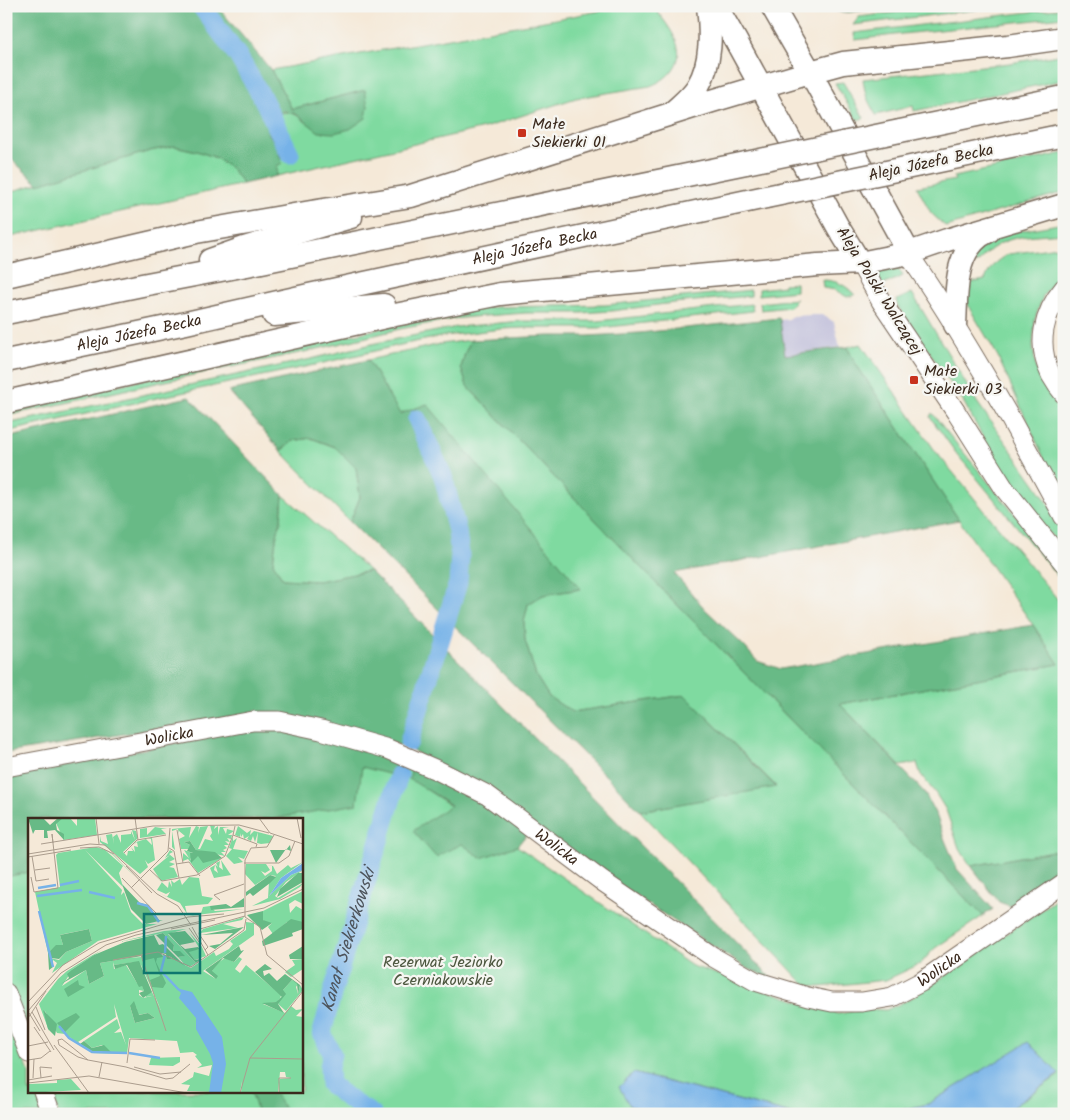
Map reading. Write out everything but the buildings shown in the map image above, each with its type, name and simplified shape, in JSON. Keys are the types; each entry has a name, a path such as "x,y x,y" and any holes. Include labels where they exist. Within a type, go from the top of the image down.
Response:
{"main road":[{"path":"671,114 697,87 707,64 710,25 708,6"},
{"name":"Aleja Polski Walczącej","path":"715,6 860,264"},
{"path":"772,6 909,253"},
{"path":"142,284 244,248 329,224 411,196 761,86 843,63 1008,46 1064,38"},
{"path":"6,313 1064,97"},
{"name":"Aleja Józefa Becka","path":"6,361 766,196 1064,135"},
{"path":"6,276 196,232 411,196"},
{"path":"186,323 818,265 860,264 909,253 1064,205"},
{"path":"955,325 960,264 969,246 982,234 1011,220"},
{"path":"6,402 390,316 500,294"}],"street":[{"path":"909,253 995,392 1064,518"},
{"name":"Aleja Polski Walczącej","path":"860,264 881,301 956,412 1004,488 1064,563"},
{"path":"1064,288 1050,308 1044,326 1043,338 1046,361 1051,374 1064,394"},
{"name":"Wolicka","path":"6,767 253,721 279,721 321,730 388,749 439,771 487,795 602,881 713,957 755,981 832,1002 862,1002 892,997 921,982 1064,883"},
{"path":"6,993 28,1050"},
{"path":"43,1092 52,1114"}],"shaded area":[{"path":"823,315 834,322 840,347 785,355 780,320 789,319 792,316"}],"green space":[{"path":"6,6 217,6 271,70 292,109 365,90 368,106 366,118 350,129 334,133 319,132 296,114 284,111 267,120 267,131 277,146 282,163 277,166 277,176 243,184 231,168 217,158 174,146 150,151 38,184 6,154"},
{"path":"628,6 653,6 673,34 679,51 676,64 668,75 650,86 576,98 484,128 277,176 276,146 267,131 267,120 287,112 296,115 307,123 365,90 292,109 271,70"},
{"path":"831,6 899,6 843,13 831,9"},
{"path":"947,6 1007,6 853,25 859,17"},
{"path":"1064,8 1064,17 855,40 854,33"},
{"path":"1064,54 1064,80 914,111 913,106 876,115 867,98 863,79 1010,63"},
{"path":"843,82 864,118 857,120 835,83"},
{"path":"174,146 204,153 218,159 233,170 243,184 6,238 6,193 150,151"},
{"path":"1064,153 1064,192 946,227 931,213 917,187 955,180 954,177"},
{"path":"1064,223 1064,233 1028,236 1006,241 987,253 978,263 971,263 976,251 998,236"},
{"path":"1064,246 1064,274 1057,278 1043,296 1035,319 1033,346 1036,369 1064,411 1064,502 996,353 970,309 965,297 963,282 969,283 985,280 994,264 1009,254"},
{"path":"896,265 903,276 883,285 874,271"},
{"path":"822,280 840,284 848,288 855,295 847,297 835,290 823,288"},
{"path":"796,283 796,291 759,295 759,289"},
{"path":"751,290 751,296 612,311 526,313 454,319 400,329 309,351 6,416 6,409 463,311 497,307 605,305"},
{"path":"912,293 977,402 1051,508 1064,534 1064,551 1035,516 996,461 963,401 897,305 897,300"},
{"path":"796,299 790,307 761,310 760,303"},
{"path":"752,304 753,311 600,328 501,329 445,336 6,432 6,424 457,327 521,321 597,321"},
{"path":"779,318 785,355 847,347 856,364 959,520 674,573 705,609 757,661 781,669 1033,625 1059,664 840,704 924,792 937,817 957,869 993,909 983,916 650,577 467,386 461,368 471,340 639,333"},
{"path":"471,340 461,368 467,386 650,577 983,916 935,948 920,964 886,980 819,987 805,985 640,811 776,786 685,695 572,712 549,697 536,676 525,640 524,622 528,604 543,595 580,589 400,415 368,360 441,344"},
{"path":"861,344 936,452 1064,607 1064,849 971,866 959,848 946,810 921,775 917,763 900,766 840,704 1059,664 959,520 856,364 847,347"},
{"path":"368,360 400,414 427,404 581,589 543,595 528,604 524,622 525,640 536,676 549,697 572,712 685,695 776,787 640,811 350,522 360,497 356,468 335,447 311,438 292,441 281,451 229,391"},
{"path":"189,397 283,495 281,520 273,563 283,579 318,581 370,571 772,979 746,968 414,751 362,731 302,721 242,715 6,753 6,438"},
{"path":"932,413 1064,574 1064,584 956,453 930,417"},
{"path":"311,438 335,447 356,468 360,497 350,522 281,451 292,441"},
{"path":"283,495 370,571 318,581 283,579 273,563 281,520"},
{"path":"277,726 397,760 392,775 362,767 357,804 279,818 28,818 28,872 6,877 6,777 249,728"},
{"name":"Rezerwat Jeziorko Czerniakowskie","path":"305,749 393,774 397,760 413,765 427,790 514,847 517,846 692,966 838,1014 865,1009 886,1010 908,1000 1064,894 1064,1114 1003,1114 1059,1075 1028,1043 928,1104 881,1114 792,1114 634,1073 630,1106 655,1114 59,1114 50,1092 302,1092 302,818 28,818 28,1034 6,978 6,790"},
{"path":"413,765 472,795 528,833 517,846 481,858 462,844 436,857 413,831 451,805 409,779"},
{"path":"1064,849 1064,868 1010,906 999,902 971,866"},
{"path":"6,1014 28,1069 28,1092 36,1092 45,1114 6,1114"},
{"path":"251,1092 274,1092 284,1108 294,1114 255,1114 253,1111 257,1110"}],"water":[{"path":"1028,1042 1059,1074 1003,1114 881,1114 928,1104"},
{"path":"634,1073 792,1114 655,1114 630,1106 619,1087"}],"waterway":[{"name":"Kanał Siekierkowski","path":"201,6 238,56 262,97 290,154"},
{"name":"Kanał Siekierkowski","path":"409,742 458,583 460,555 457,531 443,476 417,419"},
{"name":"Kanał Siekierkowski","path":"372,1114 351,1101 330,1084 329,1067 332,1054 322,1033 399,775"}],"place":[{"name":"Małe Siekierki 01","path":"522,133"},
{"name":"Małe Siekierki 03","path":"914,380"}]}
